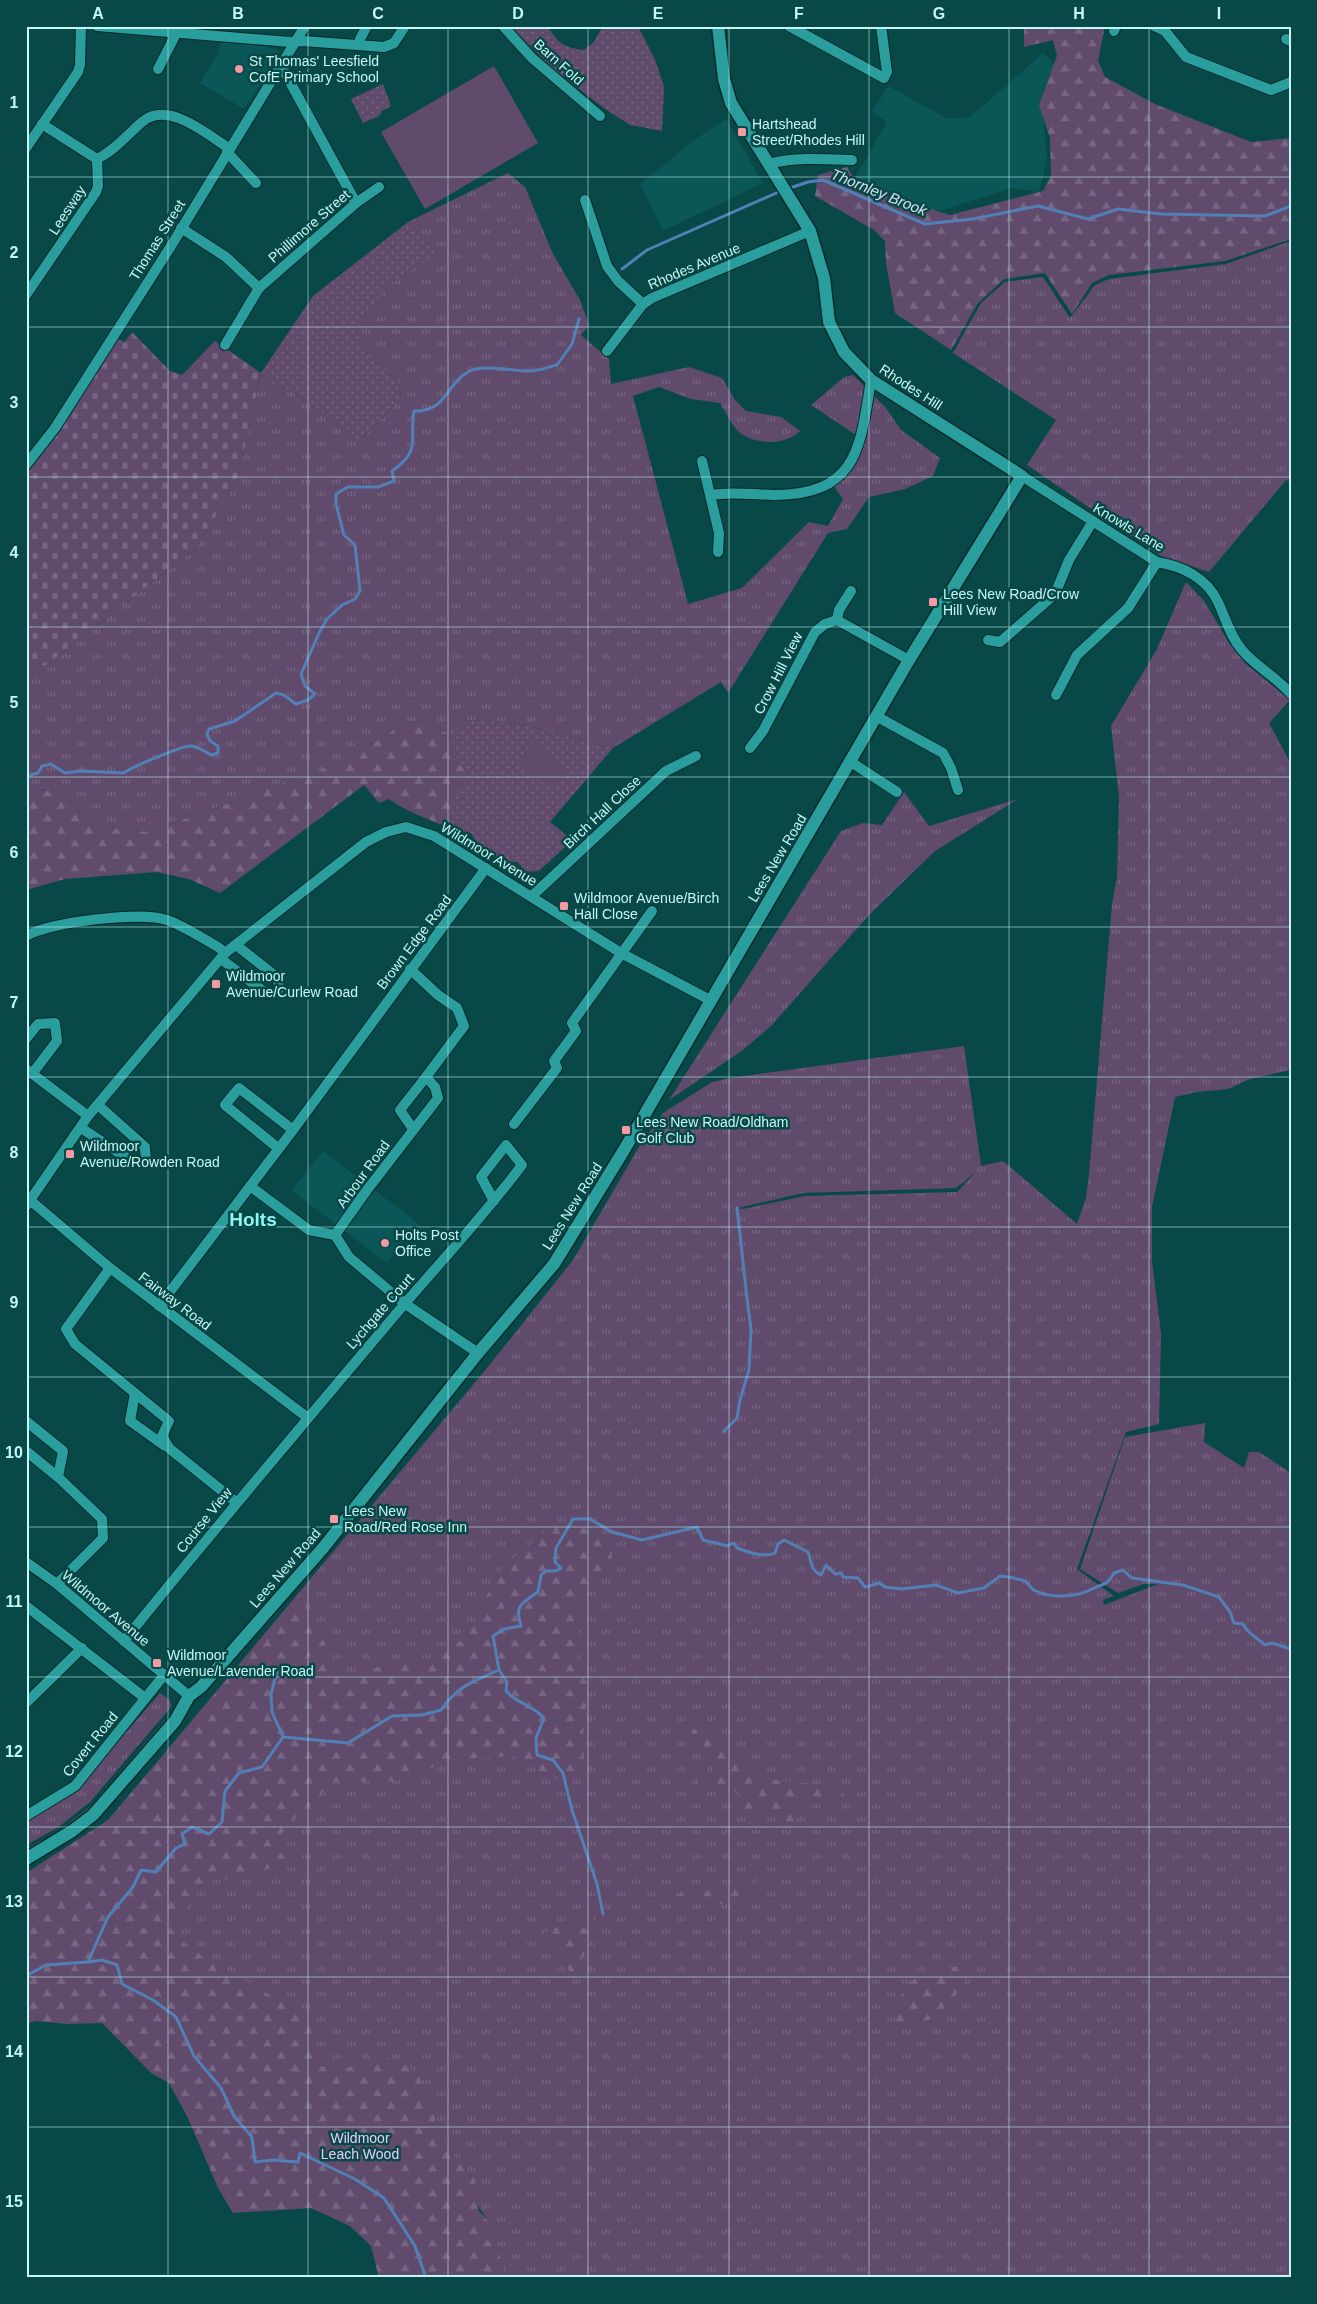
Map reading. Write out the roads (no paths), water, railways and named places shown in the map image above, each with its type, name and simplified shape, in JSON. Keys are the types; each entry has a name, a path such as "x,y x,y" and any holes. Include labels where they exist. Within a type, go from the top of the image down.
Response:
{"street":[{"path":"26,148 78,72 80,65 81,26"},
{"path":"97,26 179,30 297,42 390,46 398,39 405,26"},
{"name":"Thomas Street","path":"26,465 55,428 182,228 305,26"},
{"path":"360,45 360,39 367,26"},
{"name":"Barn Fold","path":"503,26 532,58 600,116"},
{"name":"Rhodes Hill","path":"718,26 724,78 731,103 810,231 821,262 826,303 835,338 844,352 871,380 1022,476"},
{"path":"790,26 884,78 887,72 881,26"},
{"path":"1154,26 1167,29 1186,57 1271,90 1291,82"},
{"path":"158,70 179,30"},
{"path":"280,69 284,71 356,203"},
{"path":"42,124 96,158 108,153 144,120 156,115 170,114 228,150 256,183"},
{"name":"Leesway","path":"26,295 96,192 98,179 96,158"},
{"path":"772,170 783,160 810,158 852,160"},
{"name":"Phillimore Street","path":"225,345 259,288 356,203 379,187"},
{"path":"585,200 607,266 618,281 643,304"},
{"path":"182,228 226,257 259,288"},
{"name":"Rhodes Avenue","path":"607,351 643,304 810,231"},
{"path":"710,495 732,491 774,495 808,492 829,485 853,461 862,440 871,380"},
{"path":"702,461 719,533 718,552"},
{"name":"Knowls Lane","path":"1022,476 1157,562 1172,564 1204,582 1217,600 1225,622 1241,649 1291,694"},
{"name":"Lees New Road","path":"26,1859 72,1831 93,1815 175,1720 189,1696 201,1687 323,1548 478,1353 558,1257 624,1150 876,716 1022,476"},
{"path":"988,640 1000,642 1052,599 1069,560 1093,521"},
{"path":"1056,695 1077,655 1128,608 1157,562"},
{"path":"851,591 839,610 837,620 910,660"},
{"name":"Crow Hill View","path":"750,748 764,732 815,632 824,624 837,620"},
{"path":"876,716 942,753 951,768 958,790"},
{"name":"Birch Hall Close","path":"532,896 666,771 696,756"},
{"path":"851,762 897,792"},
{"name":"Wildmoor Avenue","path":"28,1203 88,1116 223,956 366,842 396,828 406,827 422,831 532,896 621,953 710,1000"},
{"name":"Brown Edge Road","path":"158,1306 293,1130 486,868"},
{"path":"514,1124 557,1068 554,1061 576,1031 572,1023 652,911"},
{"path":"26,936 72,923 120,917 166,919 218,947 223,956 267,994 274,993 279,989 278,978 236,945"},
{"path":"410,969 438,995 457,1008 464,1026 400,1110 413,1129"},
{"path":"26,1039 38,1024 55,1023 57,1041 29,1071 88,1116"},
{"name":"Arbour Road","path":"335,1235 438,1098 435,1087 426,1077"},
{"path":"278,1148 225,1105 239,1088 293,1130"},
{"path":"81,1128 133,1162 146,1161 145,1147 98,1105"},
{"name":"Lychgate Court","path":"308,1418 404,1303 494,1201 522,1165 506,1146 481,1177 494,1201"},
{"path":"250,1186 309,1230 335,1235 348,1257 404,1303 478,1353"},
{"name":"Fairway Road","path":"28,1203 158,1306 308,1418"},
{"path":"110,1268 66,1329 75,1344 169,1421 162,1436 170,1449"},
{"path":"135,1393 130,1421 170,1449 236,1502"},
{"name":"Course View","path":"124,1641 236,1502 308,1418"},
{"path":"26,1421 63,1451 58,1477"},
{"path":"26,1451 58,1477 102,1519 103,1538 57,1584"},
{"name":"Wildmoor Avenue","path":"26,1562 57,1584 189,1696"},
{"path":"26,1606 145,1698"},
{"path":"26,1703 82,1648"},
{"name":"Covert Road","path":"26,1816 75,1786 164,1676"}],"waterway":[{"name":"Thornley Brook","path":"787,189 808,182 823,180 925,224 973,219 1038,206 1088,219 1118,209 1161,214 1265,216 1291,206"},
{"name":"Thornley Brook","path":"622,269 647,250 781,191"},
{"name":"Thornley Brook","path":"26,776 38,773 42,766 51,764 65,773 81,771 124,773 156,758 190,746 204,750 211,755 218,753 218,746 210,741 207,734 209,729 235,721 276,693 284,695 296,704 308,700 315,694 305,686 301,674 320,631 327,619 342,605 355,599 360,591 355,545 344,535 336,504 336,494 348,487 378,487 394,481 392,471 401,464 411,451 414,411 434,407 446,396 456,382 470,371 483,368 531,371 557,365 572,344 579,319"},
{"path":"724,1431 737,1418 749,1370 751,1329 737,1208"},
{"path":"603,1914 597,1884 572,1810 563,1773 553,1760 537,1755 536,1738 544,1718 506,1691 507,1682 499,1670 493,1636 504,1629 521,1626 519,1609 524,1602 538,1592 541,1575 546,1571 556,1571 561,1568 555,1562 556,1548 573,1519 590,1519 612,1532 642,1540 697,1527 703,1540 726,1546 734,1543 737,1548 761,1555 775,1553 778,1544 784,1540 808,1552 813,1568 817,1573 821,1575 826,1565 835,1574 841,1573 843,1577 858,1578 865,1587 880,1583 885,1587 902,1589 936,1585 958,1593 984,1588 1000,1576 1023,1581 1040,1593 1062,1596 1084,1592 1104,1584 1109,1581 1114,1573 1123,1570 1132,1578 1183,1585 1219,1597 1230,1612 1234,1623 1243,1624 1250,1633 1265,1645 1272,1643 1291,1649"},
{"path":"26,1976 46,1965 88,1962 108,1917 133,1887 141,1870 156,1872 176,1848 185,1844 182,1834 192,1827 209,1834 222,1822 225,1791 239,1773 262,1767 283,1737 348,1743 392,1716 422,1715 441,1710 460,1690 474,1681 499,1670"},
{"path":"277,1671 271,1694 272,1712 283,1737"},
{"path":"88,1962 102,1960 117,1965 122,1984 153,2000 176,2017 194,2056 221,2088 234,2116 252,2137 255,2162 273,2160 298,2162 300,2153 355,2179 384,2198 415,2246 426,2278"}],"place":[{"name":"St Thomas' Leesfield CofE Primary School","path":"239,69"},
{"name":"Hartshead Street/Rhodes Hill","path":"742,132"},
{"name":"Lees New Road/Crow Hill View","path":"933,602"},
{"name":"Wildmoor Avenue/Birch Hall Close","path":"564,906"},
{"name":"Wildmoor Avenue/Curlew Road","path":"216,984"},
{"name":"Lees New Road/Oldham Golf Club","path":"626,1130"},
{"name":"Wildmoor Avenue/Rowden Road","path":"70,1154"},
{"name":"Holts Post Office","path":"385,1243"},
{"name":"Lees New Road/Red Rose Inn","path":"334,1519"},
{"name":"Wildmoor Avenue/Lavender Road","path":"157,1663"}],"district":[{"name":"Holts","path":"253,1219"}],"park label":[{"name":"Wildmoor Leach Wood","path":"360,2146"}]}
